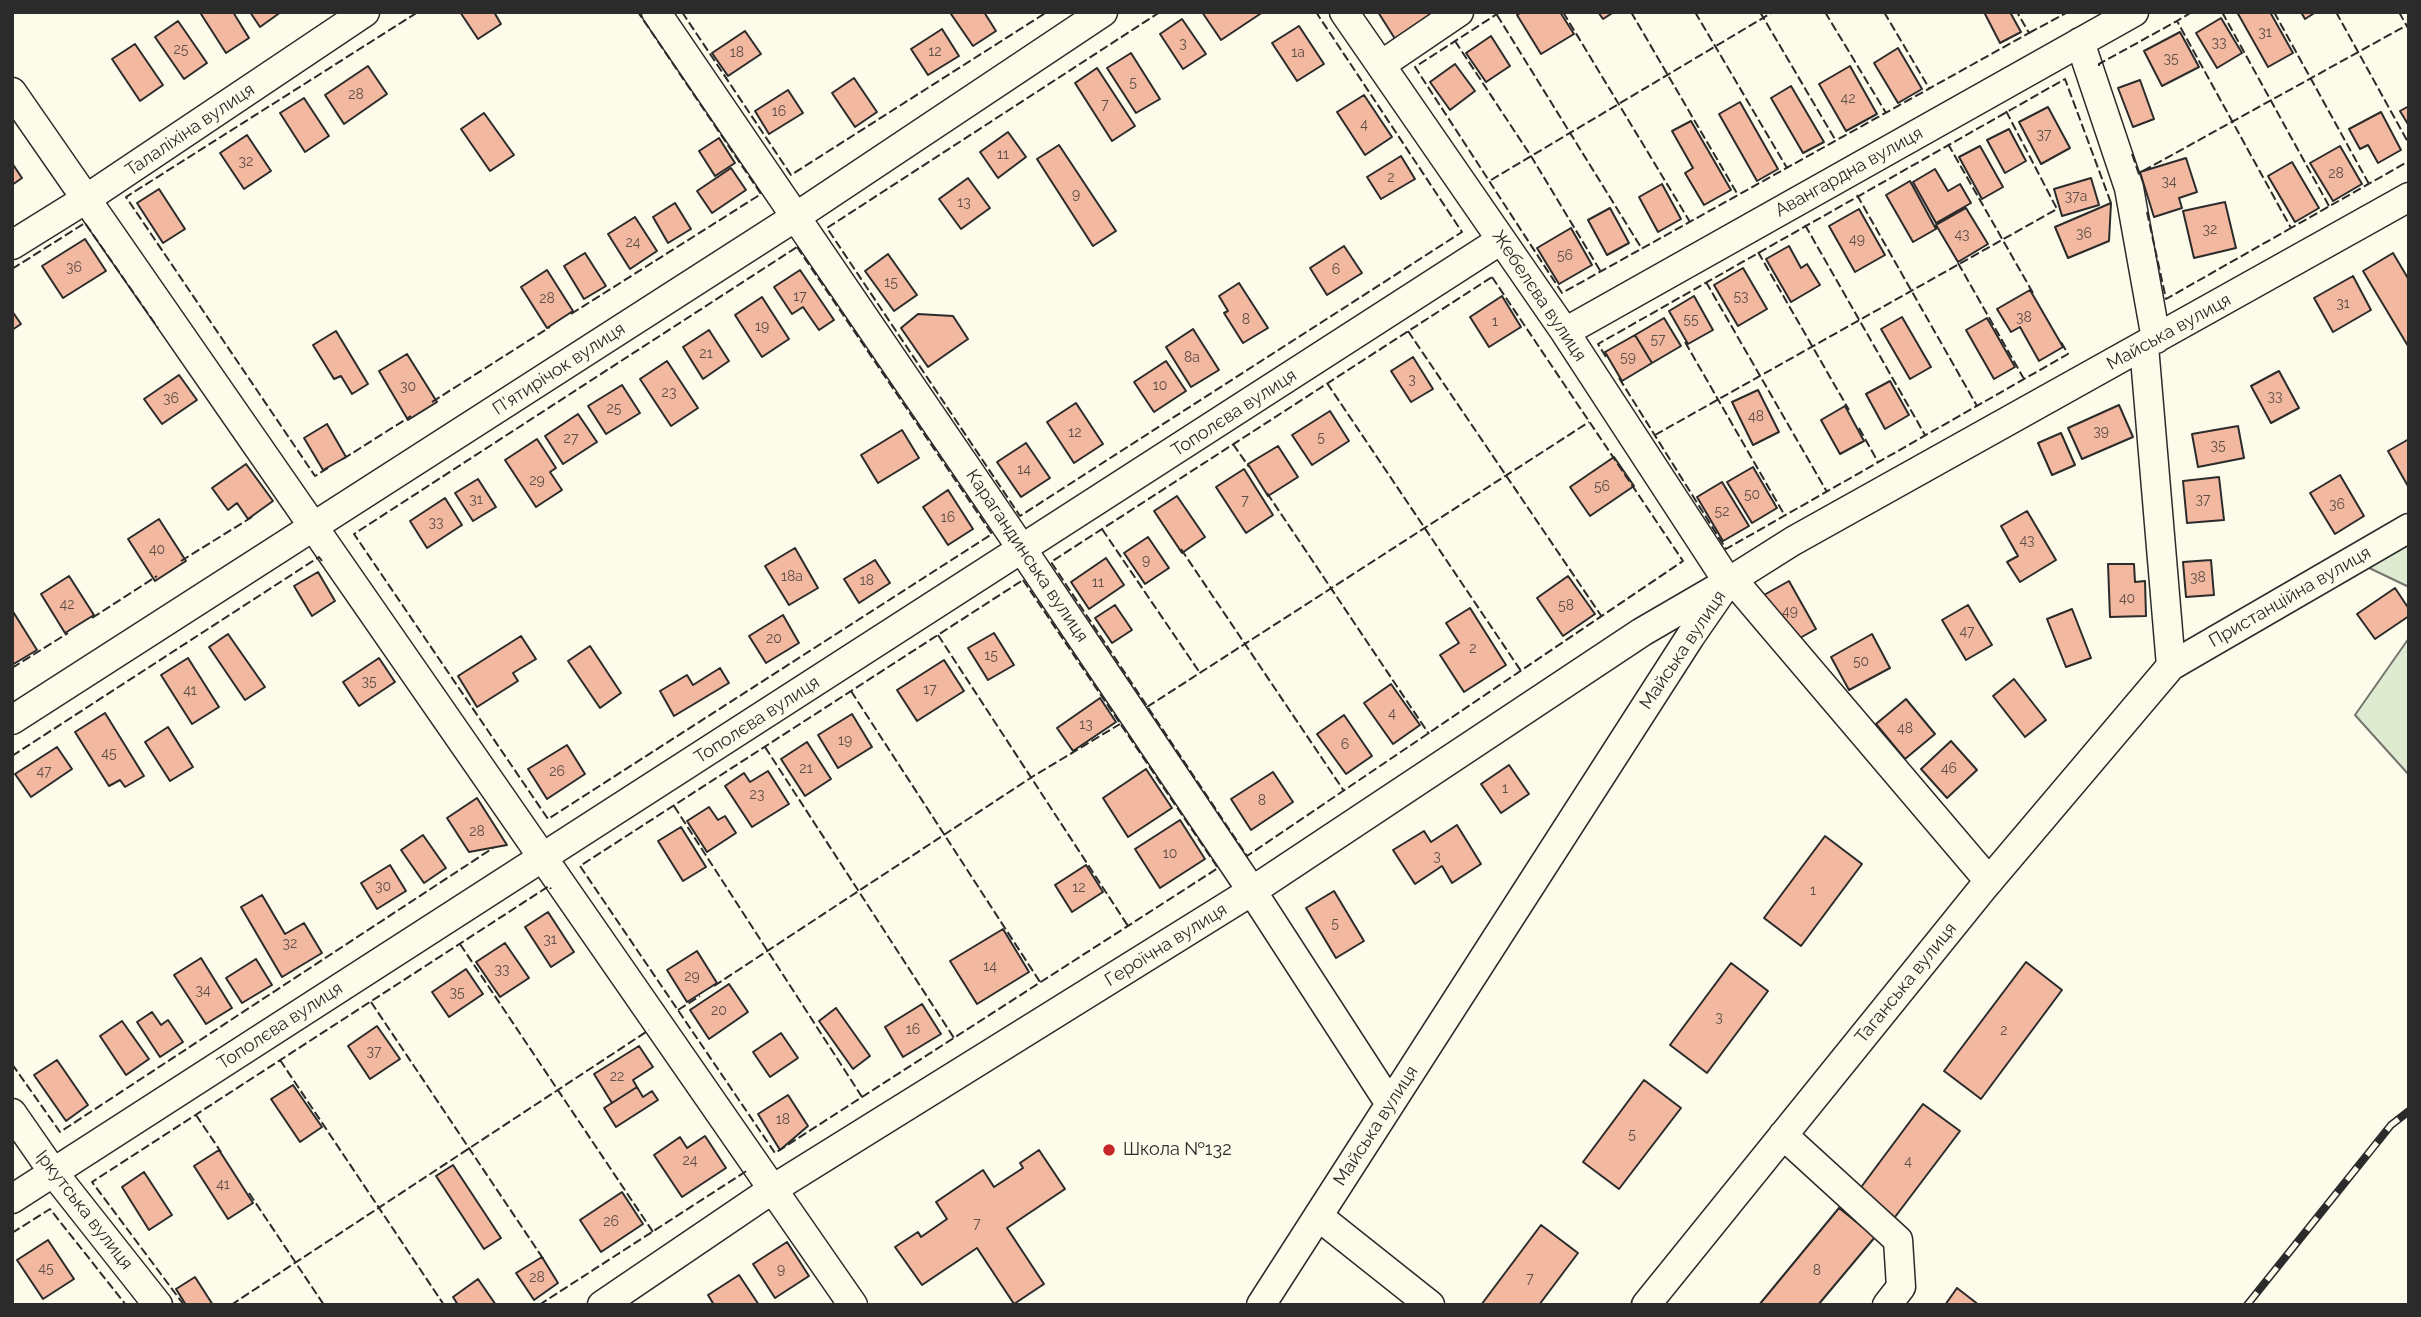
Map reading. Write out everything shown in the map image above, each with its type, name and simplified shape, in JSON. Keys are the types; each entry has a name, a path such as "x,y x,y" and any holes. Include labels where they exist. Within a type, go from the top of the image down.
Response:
{"street":[{"name":"Талаліхіна вулиця","path":"12,245 86,199 365,12"},
{"name":"Карагандинська вулиця","path":"656,12 1023,549 1252,891 1390,1104"},
{"name":"П’ятирічок вулиця","path":"12,720 797,216 1103,12"},
{"name":"Жебелєва вулиця","path":"1344,12 1564,332 1730,581 1989,881"},
{"path":"1381,65 1459,12"},
{"name":"Авангардна вулиця","path":"1564,332 2134,12"},
{"path":"2080,42 2129,187 2150,343 2171,666"},
{"path":"12,92 853,1305"},
{"name":"Майська вулиця","path":"1261,1305 1690,637 1730,581 1793,541 2409,197"},
{"name":"Тополєва вулиця","path":"12,1199 1501,240"},
{"name":"Пристанційна вулиця","path":"2171,666 2409,528"},
{"name":"Героїчна вулиця","path":"602,1305 773,1189 1252,891 1642,632 1730,581"},
{"name":"Таганська вулиця","path":"1646,1305 1989,881 2171,666"},
{"name":"Іркутська вулиця","path":"12,1113 53,1172 158,1305"},
{"path":"1783,1135 1898,1240 1901,1287 1887,1305"},
{"path":"1318,1216 1430,1305"}],"green space":[{"path":"2409,531 2409,587 2363,565"},
{"path":"2409,638 2409,775 2355,715"}],"building":[{"path":"233,12 249,38 226,53 201,14"},
{"path":"250,12 281,12 260,27"},
{"path":"460,12 494,12 501,24 478,39"},
{"path":"984,12 996,31 973,46 951,14"},
{"path":"1202,12 1263,12 1221,40"},
{"path":"1378,12 1428,12 1432,19 1397,42"},
{"path":"1522,12 1560,12 1574,34 1541,54 1517,15"},
{"path":"1598,12 1614,12 1603,19"},
{"path":"1984,12 2010,12 2021,32 2000,43"},
{"path":"2237,12 2270,12 2293,53 2268,67"},
{"path":"2301,12 2316,12 2305,19"},
{"path":"2221,18 2242,53 2217,68 2196,33"},
{"path":"1182,19 1206,54 1183,69 1160,34"},
{"path":"178,21 207,63 184,79 155,37"},
{"path":"1299,26 1324,64 1297,81 1272,43"},
{"path":"942,29 959,56 928,75 911,49"},
{"path":"745,31 761,54 728,76 712,53"},
{"path":"2180,32 2199,67 2162,86 2144,51"},
{"path":"1491,36 1510,66 1486,82 1466,53"},
{"path":"135,44 163,85 140,101 112,59"},
{"path":"1898,48 1922,89 1898,103 1874,63"},
{"path":"1131,53 1160,99 1136,113 1107,68"},
{"path":"1455,64 1475,91 1450,110 1430,82"},
{"path":"368,66 387,94 344,124 325,95"},
{"path":"1850,66 1877,114 1846,131 1819,84"},
{"path":"1097,68 1135,126 1112,141 1075,83"},
{"path":"854,78 877,112 855,127 832,93"},
{"path":"2140,80 2154,119 2133,127 2118,88"},
{"path":"1791,86 1824,142 1803,153 1771,98"},
{"path":"788,90 803,113 769,134 755,111"},
{"path":"1364,95 1392,137 1365,155 1337,112"},
{"path":"304,98 329,136 305,152 280,113"},
{"path":"1740,102 1778,169 1757,181 1719,114"},
{"path":"2409,106 2409,126 2400,111"},
{"path":"2048,107 2070,148 2041,164 2019,122"},
{"path":"2381,112 2401,150 2378,163 2368,145 2360,149 2349,129"},
{"path":"484,113 514,155 490,171 461,129"},
{"path":"1691,121 1731,190 1704,205 1685,173 1693,168 1672,131"},
{"path":"2009,129 2026,161 2005,173 1987,140"},
{"path":"1008,132 1026,157 998,178 980,152"},
{"path":"247,135 271,171 244,189 220,153"},
{"path":"719,138 735,163 715,176 699,151"},
{"path":"1059,145 1116,231 1093,246 1037,159"},
{"path":"1980,146 2003,187 1982,199 1959,157"},
{"path":"2340,146 2362,184 2333,201 2310,163"},
{"path":"1401,156 1415,179 1381,199 1367,177"},
{"path":"2186,158 2197,192 2179,198 2182,208 2154,217 2140,172"},
{"path":"2292,162 2319,208 2295,222 2268,176"},
{"path":"12,163 22,178 12,185"},
{"path":"731,168 746,190 712,213 697,191"},
{"path":"1935,169 1948,191 1960,184 1971,203 1936,223 1913,182"},
{"path":"968,178 990,208 961,229 939,199"},
{"path":"2091,178 2099,205 2062,216 2054,189"},
{"path":"1910,181 1936,229 1913,242 1886,195"},
{"path":"1662,184 1681,219 1658,232 1639,197"},
{"path":"159,189 185,229 163,243 137,203"},
{"path":"2225,202 2236,248 2194,258 2183,211"},
{"path":"675,203 691,229 668,243 653,217"},
{"path":"2111,203 2109,241 2068,258 2055,227"},
{"path":"1610,208 1629,243 1607,255 1588,220"},
{"path":"1966,208 1988,244 1958,262 1936,225"},
{"path":"1859,209 1885,255 1855,272 1829,226"},
{"path":"635,217 657,251 630,269 608,234"},
{"path":"1571,228 1592,265 1559,284 1537,248"},
{"path":"85,239 106,271 63,298 42,266"},
{"path":"1344,246 1362,273 1327,295 1310,268"},
{"path":"1789,246 1801,268 1807,264 1820,285 1791,302 1766,259"},
{"path":"585,253 606,286 584,299 564,266"},
{"path":"2393,253 2409,280 2408,346 2363,271"},
{"path":"888,254 917,295 894,311 865,271"},
{"path":"1743,268 1767,309 1738,326 1714,285"},
{"path":"547,270 573,311 547,328 521,287"},
{"path":"800,270 834,320 819,330 803,307 792,314 774,287"},
{"path":"2353,276 2371,310 2333,332 2314,298"},
{"path":"1239,283 1268,328 1243,343 1224,313 1228,311 1219,296"},
{"path":"2030,290 2063,347 2039,361 2020,327 2011,332 1997,309"},
{"path":"1502,296 1521,327 1489,347 1470,317"},
{"path":"1694,296 1713,330 1688,344 1669,311"},
{"path":"762,297 789,339 762,357 735,315"},
{"path":"12,311 21,324 12,330"},
{"path":"918,314 953,316 968,339 928,367 901,328"},
{"path":"1902,317 1931,367 1910,379 1881,329"},
{"path":"1664,318 1681,346 1652,363 1635,335"},
{"path":"1987,318 2015,367 1994,379 1966,330"},
{"path":"1193,329 1219,370 1191,387 1166,347"},
{"path":"709,330 729,361 703,379 683,347"},
{"path":"336,331 368,384 352,394 341,376 334,379 313,345"},
{"path":"1635,335 1652,363 1622,381 1605,352"},
{"path":"407,354 437,402 408,420 379,371"},
{"path":"1413,357 1433,389 1411,402 1391,371"},
{"path":"667,361 698,408 671,426 640,379"},
{"path":"1166,361 1186,391 1154,412 1134,382"},
{"path":"2279,371 2299,408 2271,423 2251,386"},
{"path":"179,375 197,400 162,424 144,399"},
{"path":"1890,381 1909,415 1885,429 1866,394"},
{"path":"622,385 640,413 606,434 588,406"},
{"path":"1758,390 1779,432 1753,445 1732,402"},
{"path":"1076,403 1103,444 1074,463 1047,422"},
{"path":"2119,405 2133,437 2082,459 2068,428"},
{"path":"1845,406 1864,441 1840,454 1821,420"},
{"path":"1330,411 1349,441 1312,465 1292,435"},
{"path":"578,414 597,442 563,464 545,436"},
{"path":"327,424 346,457 323,470 304,438"},
{"path":"2238,426 2244,458 2198,467 2192,434"},
{"path":"902,430 919,458 878,483 861,455"},
{"path":"2061,433 2075,465 2052,475 2038,443"},
{"path":"537,439 556,468 550,472 562,490 536,507 505,460"},
{"path":"2409,439 2409,488 2388,451"},
{"path":"1026,443 1050,478 1021,497 997,462"},
{"path":"1278,446 1298,477 1268,496 1248,464"},
{"path":"1614,457 1634,486 1590,516 1570,487"},
{"path":"246,464 273,501 248,519 237,503 228,510 212,488"},
{"path":"1753,467 1777,508 1752,523 1727,482"},
{"path":"1244,469 1273,515 1246,533 1216,487"},
{"path":"2340,475 2364,516 2335,534 2310,493"},
{"path":"2219,477 2224,520 2187,523 2183,481"},
{"path":"478,479 496,507 473,521 455,493"},
{"path":"1722,482 1749,526 1723,541 1697,497"},
{"path":"948,490 973,529 948,545 923,507"},
{"path":"1177,496 1205,537 1182,553 1154,511"},
{"path":"445,498 462,525 427,548 410,521"},
{"path":"2027,511 2056,560 2020,582 2007,562 2018,556 2001,526"},
{"path":"159,519 186,561 155,581 128,539"},
{"path":"1148,537 1169,568 1145,584 1124,553"},
{"path":"795,548 818,588 789,605 765,566"},
{"path":"1106,558 1124,585 1089,609 1071,582"},
{"path":"875,560 890,583 859,603 844,579"},
{"path":"2211,560 2214,595 2186,597 2183,562"},
{"path":"2108,564 2134,564 2135,582 2145,581 2146,616 2110,617"},
{"path":"318,572 335,601 312,616 294,586"},
{"path":"69,576 94,615 65,633 41,594"},
{"path":"1568,576 1595,614 1563,636 1537,598"},
{"path":"1789,581 1816,629 1791,643 1764,595"},
{"path":"2395,588 2409,609 2409,616 2375,639 2357,614"},
{"path":"1115,605 1132,630 1112,643 1095,618"},
{"path":"1968,605 1992,645 1966,660 1942,620"},
{"path":"1470,608 1506,665 1464,692 1440,655 1459,643 1446,623"},
{"path":"2072,609 2091,658 2066,667 2047,619"},
{"path":"12,610 37,650 12,665"},
{"path":"783,615 799,643 766,663 749,636"},
{"path":"994,633 1014,665 988,680 968,648"},
{"path":"228,634 265,687 245,700 209,647"},
{"path":"1872,634 1890,668 1849,690 1831,657"},
{"path":"521,636 536,659 513,673 518,681 477,707 458,676"},
{"path":"590,646 621,693 600,708 568,661"},
{"path":"188,658 219,707 192,724 161,675"},
{"path":"379,658 395,682 359,706 343,682"},
{"path":"944,660 964,691 917,721 897,690"},
{"path":"720,668 729,683 674,716 660,691 687,675 693,685"},
{"path":"2014,679 2046,720 2025,737 1993,696"},
{"path":"1391,684 1420,725 1393,744 1364,703"},
{"path":"1100,698 1116,722 1073,751 1057,728"},
{"path":"1906,699 1935,734 1905,759 1876,724"},
{"path":"105,713 144,776 125,787 120,780 109,786 75,732"},
{"path":"852,714 872,747 838,768 818,735"},
{"path":"1344,715 1372,756 1346,774 1317,734"},
{"path":"168,727 193,767 170,781 145,742"},
{"path":"1951,741 1977,770 1947,798 1921,769"},
{"path":"807,742 831,779 805,796 781,759"},
{"path":"567,745 585,774 547,799 528,769"},
{"path":"57,747 72,769 31,797 15,774"},
{"path":"1509,765 1529,794 1501,813 1481,784"},
{"path":"1146,769 1172,808 1128,837 1103,798"},
{"path":"768,771 789,804 752,827 725,786 744,773 750,782"},
{"path":"1273,772 1293,802 1251,830 1231,799"},
{"path":"477,798 507,845 469,852 447,818"},
{"path":"709,807 718,820 725,816 736,833 707,852 687,821"},
{"path":"1180,820 1205,859 1160,888 1135,849"},
{"path":"1457,825 1481,864 1452,883 1442,866 1415,884 1393,850 1424,831 1431,842"},
{"path":"681,827 706,867 683,881 658,841"},
{"path":"423,835 446,868 424,883 401,850"},
{"path":"1825,836 1862,864 1801,946 1764,918"},
{"path":"390,865 406,891 377,909 361,883"},
{"path":"1086,865 1103,892 1072,912 1055,885"},
{"path":"1334,891 1364,941 1336,958 1306,908"},
{"path":"262,895 285,934 304,923 322,953 282,977 241,907"},
{"path":"548,912 574,952 551,967 525,927"},
{"path":"1003,929 1029,972 977,1004 950,961"},
{"path":"505,943 529,978 500,997 476,962"},
{"path":"697,951 717,983 687,1002 667,970"},
{"path":"201,958 232,1008 206,1024 174,975"},
{"path":"256,959 272,985 242,1003 226,978"},
{"path":"2026,962 2062,990 1981,1099 1944,1071"},
{"path":"1731,963 1768,991 1707,1073 1670,1045"},
{"path":"466,969 483,994 449,1017 432,992"},
{"path":"729,984 748,1012 709,1039 690,1010"},
{"path":"922,1004 941,1034 903,1057 885,1027"},
{"path":"836,1008 870,1056 853,1069 819,1021"},
{"path":"152,1012 161,1025 168,1020 183,1042 160,1057 137,1022"},
{"path":"122,1021 149,1059 126,1075 100,1036"},
{"path":"377,1026 400,1059 370,1079 348,1046"},
{"path":"781,1033 798,1058 770,1077 753,1052"},
{"path":"639,1046 653,1067 633,1080 637,1087 612,1103 594,1074"},
{"path":"57,1060 88,1105 66,1121 34,1075"},
{"path":"1644,1080 1681,1108 1619,1189 1583,1162"},
{"path":"293,1085 322,1127 300,1142 271,1099"},
{"path":"637,1087 643,1097 652,1091 658,1100 616,1127 604,1108"},
{"path":"788,1095 808,1126 780,1150 758,1114"},
{"path":"1923,1104 1960,1131 1892,1221 1856,1194"},
{"path":"705,1136 726,1168 682,1197 654,1155 680,1137 687,1148"},
{"path":"219,1150 253,1203 228,1219 194,1166"},
{"path":"1039,1150 1065,1189 1007,1228 1044,1284 1014,1304 977,1248 922,1285 895,1247 918,1232 921,1237 947,1219 936,1202 983,1170 994,1187 1023,1168 1020,1163"},
{"path":"453,1165 501,1238 484,1249 436,1176"},
{"path":"144,1172 172,1215 149,1230 122,1187"},
{"path":"622,1192 643,1224 601,1252 580,1220"},
{"path":"1839,1208 1875,1237 1818,1305 1759,1305"},
{"path":"1541,1225 1578,1253 1539,1305 1481,1305"},
{"path":"48,1240 74,1279 43,1299 17,1260"},
{"path":"787,1242 809,1276 775,1298 753,1264"},
{"path":"542,1257 558,1283 534,1300 516,1273"},
{"path":"739,1275 759,1305 714,1305 708,1295"},
{"path":"195,1277 213,1305 186,1305 176,1289"},
{"path":"478,1279 496,1305 458,1305 453,1297"},
{"path":"1957,1288 1979,1305 1945,1305"}],"railway":[{"path":"2247,1305 2391,1125 2409,1111"}],"fence":[{"path":"328,468 315,476 126,197 418,12"},
{"path":"571,314 761,194 638,12"},
{"path":"682,12 791,175 1047,12"},
{"path":"1160,12 827,228 1020,516 1462,232 1316,12"},
{"path":"1500,12 1415,67 1562,293 2029,33 2017,12"},
{"path":"1563,12 1690,222"},
{"path":"1631,12 1738,195"},
{"path":"1695,12 1787,168"},
{"path":"1760,12 1836,141"},
{"path":"1491,180 1773,12"},
{"path":"1825,12 1886,113"},
{"path":"1884,12 1929,88"},
{"path":"2029,33 2068,12"},
{"path":"2192,12 2177,21 2291,228 2409,161"},
{"path":"2222,12 2329,206"},
{"path":"2274,12 2369,184"},
{"path":"2336,12 2409,144"},
{"path":"2399,12 2409,30"},
{"path":"1497,15 1642,249"},
{"path":"2099,66 2177,21"},
{"path":"2143,171 2409,24"},
{"path":"1455,41 1531,156 1601,272"},
{"path":"1606,357 1598,344 2065,79 2111,203"},
{"path":"1655,435 2057,209 2006,111"},
{"path":"1948,144 2033,293"},
{"path":"2132,154 2140,177"},
{"path":"1857,195 1977,406"},
{"path":"2147,212 2166,299 2291,228"},
{"path":"12,269 85,223 158,328"},
{"path":"1805,225 1925,435"},
{"path":"797,247 992,534 548,819 354,534 797,247"},
{"path":"1758,252 1849,410"},
{"path":"1958,263 2024,379"},
{"path":"1492,277 1683,561 1247,856 1051,562 1492,277"},
{"path":"1706,282 1827,492"},
{"path":"432,402 550,327"},
{"path":"1408,331 1602,617"},
{"path":"1685,342 1785,516"},
{"path":"1619,378 1726,549 2068,354 2061,342"},
{"path":"1327,383 1521,671"},
{"path":"343,459 411,416"},
{"path":"1147,707 1589,422"},
{"path":"1859,428 1878,462"},
{"path":"1233,444 1249,467"},
{"path":"1267,493 1429,734"},
{"path":"181,561 252,517"},
{"path":"1102,529 1200,673"},
{"path":"1181,549 1344,791"},
{"path":"12,756 319,557 322,561"},
{"path":"92,618 157,576"},
{"path":"1023,580 1218,868 775,1153 580,866 1023,580"},
{"path":"12,668 68,633"},
{"path":"938,635 1128,926"},
{"path":"851,691 1040,982"},
{"path":"714,986 1032,777 1120,724"},
{"path":"765,747 954,1038"},
{"path":"674,806 862,1097"},
{"path":"12,1064 60,1132 493,848"},
{"path":"184,1305 92,1182 549,886 551,889"},
{"path":"460,944 653,1232"},
{"path":"678,1010 700,996"},
{"path":"371,1002 544,1260"},
{"path":"231,1305 649,1030"},
{"path":"280,1060 444,1305"},
{"path":"196,1115 221,1152"},
{"path":"539,1305 748,1170"},
{"path":"249,1193 324,1305"},
{"path":"12,1233 50,1209 126,1305"}],"place":[{"name":"Школа №132","path":"1109,1150"}]}
